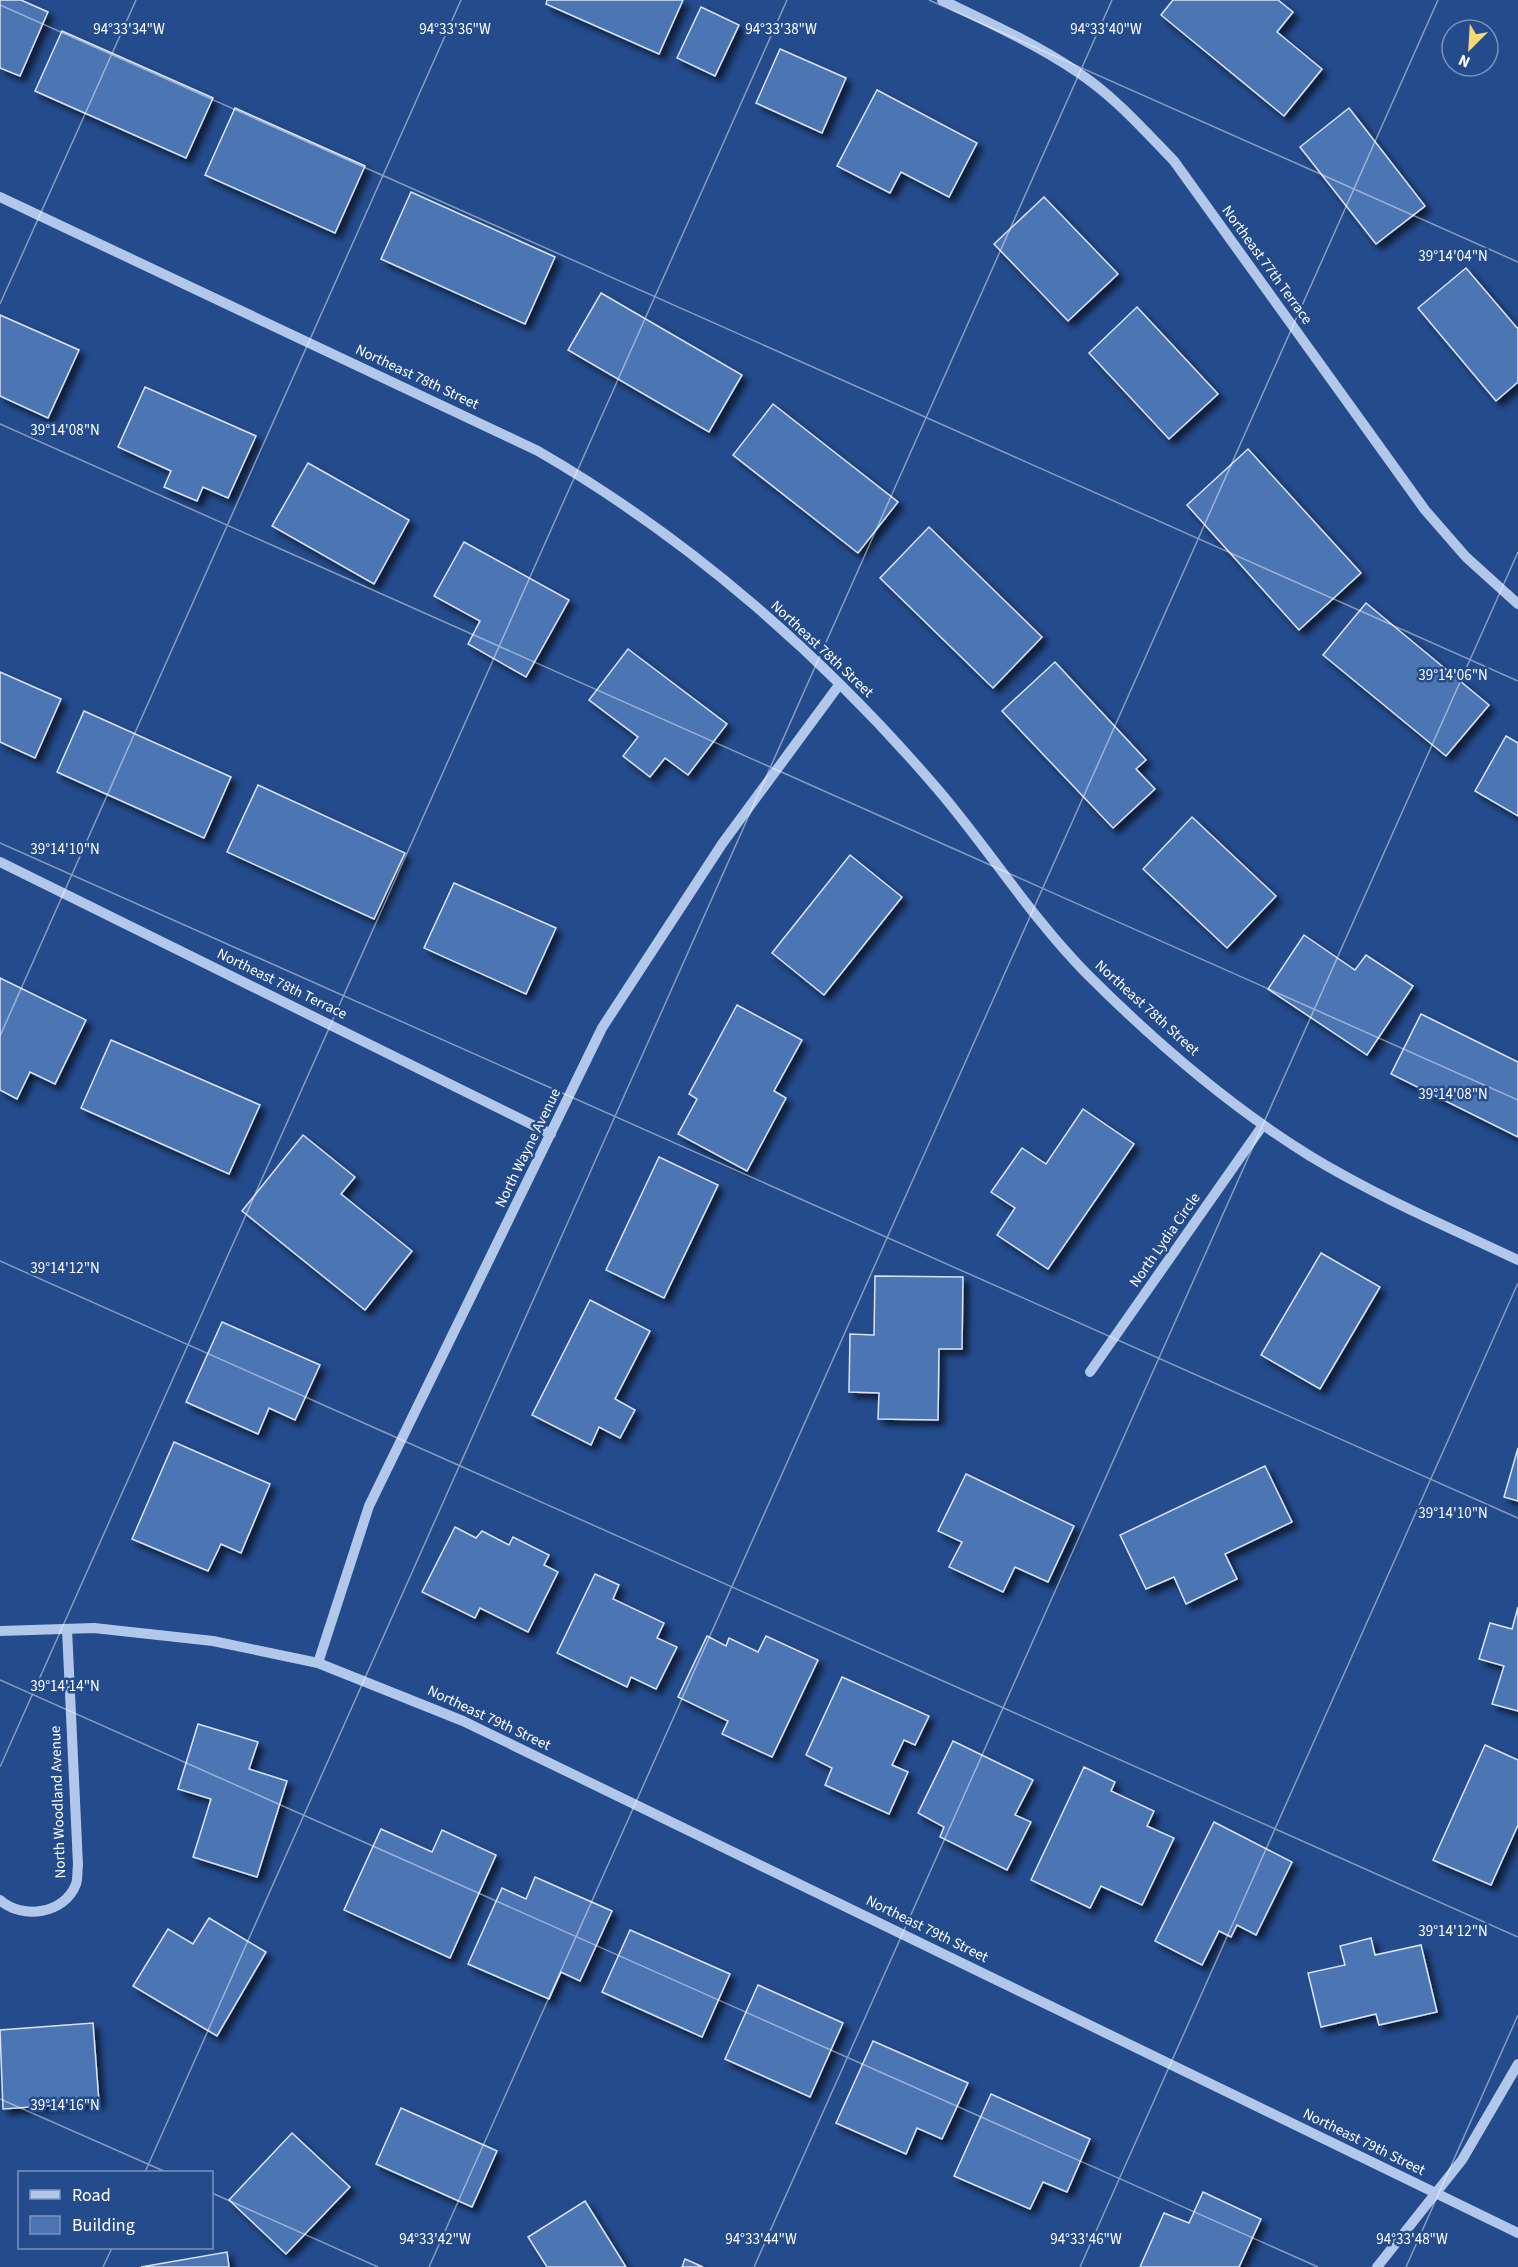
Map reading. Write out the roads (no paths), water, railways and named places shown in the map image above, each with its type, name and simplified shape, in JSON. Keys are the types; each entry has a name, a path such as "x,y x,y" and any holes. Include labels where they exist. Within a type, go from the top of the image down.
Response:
{"street":[{"name":"Northeast 77th Terrace","path":"942,0 1021,38 1068,66 1129,113 1174,161 1425,510 1466,557 1518,604"},
{"name":"Northeast 78th Street","path":"0,197 538,451 582,477 686,548 750,601 888,733 942,795 1014,890 1084,971 1161,1043 1263,1125 1365,1187 1518,1260"},
{"name":"North Wayne Avenue","path":"318,1663 369,1506 602,1029 722,844 839,684"},
{"name":"Northeast 78th Terrace","path":"0,861 551,1134"},
{"name":"North Lydia Circle","path":"1090,1372 1263,1125"},
{"path":"0,1630 67,1629 142,1632 213,1641 318,1663"},
{"name":"North Woodland Avenue","path":"0,1900 17,1909 36,1912 50,1909 66,1899 76,1884 78,1865 67,1629"},
{"name":"Northeast 79th Street","path":"318,1663 463,1721 1518,2233"},
{"path":"1377,2267 1462,2160 1518,2064"}]}
